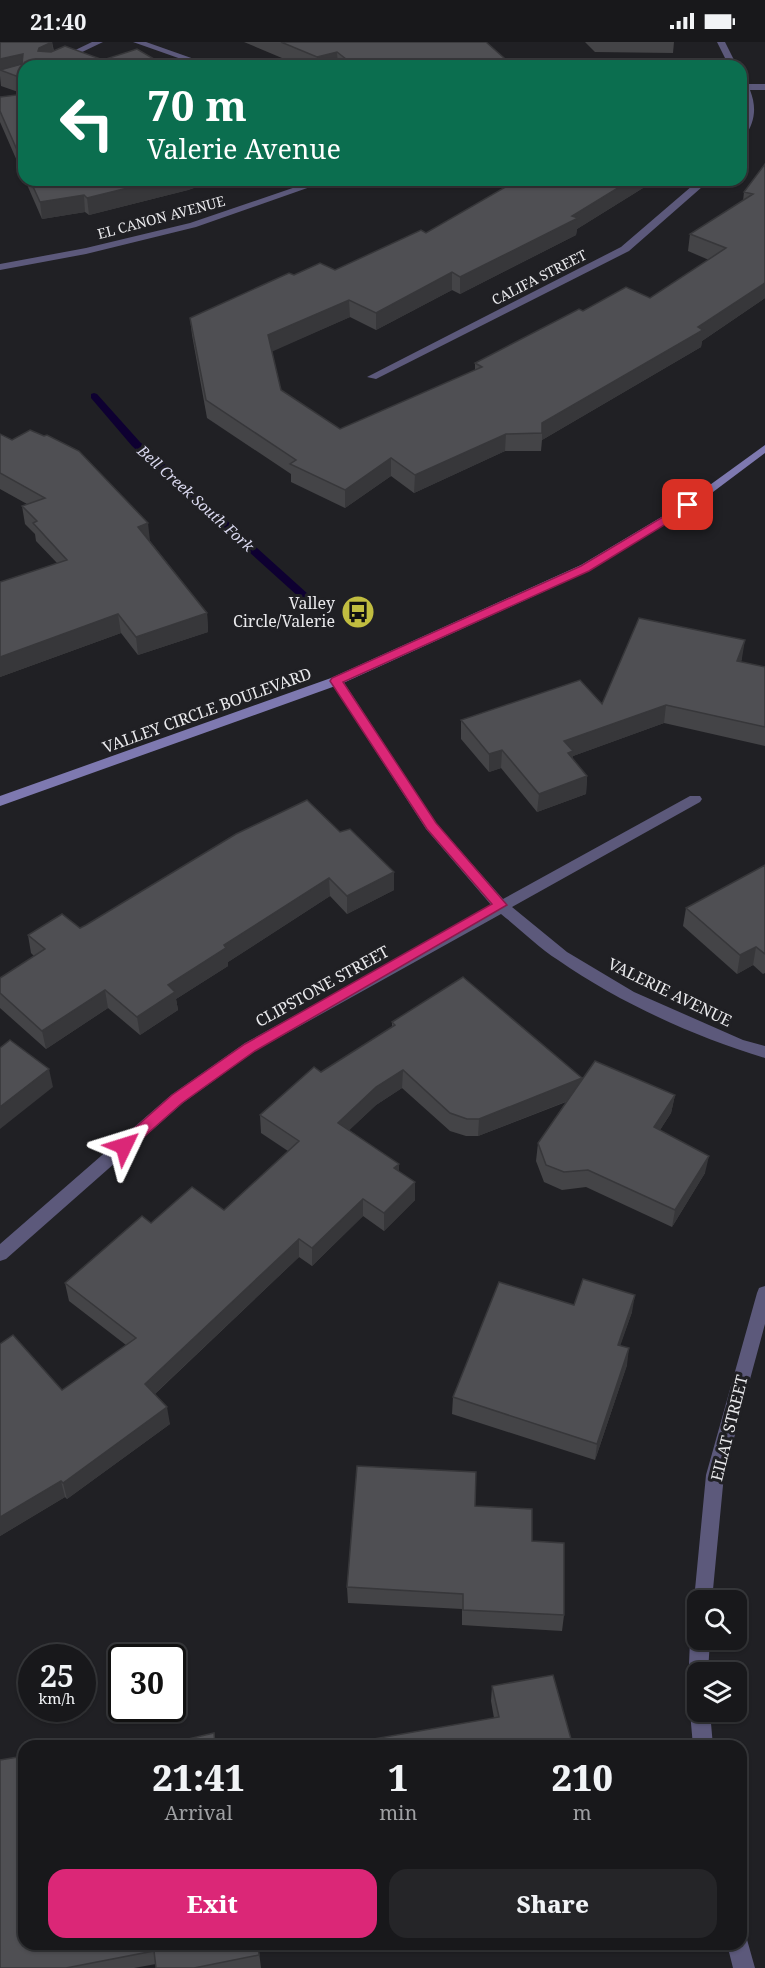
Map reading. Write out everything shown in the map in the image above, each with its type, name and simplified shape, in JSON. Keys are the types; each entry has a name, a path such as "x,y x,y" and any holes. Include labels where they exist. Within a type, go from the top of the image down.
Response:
{"main road":[{"name":"VALLEY CIRCLE BOULEVARD","path":"0,801 336,681 585,568 688,505 765,448"}],"street":[{"path":"59,60 99,42"},
{"path":"137,42 192,60"},
{"path":"721,42 730,60"},
{"path":"747,85 765,87"},
{"path":"747,96 752,106 751,119 747,126"},
{"name":"EL CANON AVENUE","path":"0,267 86,251 193,225 307,186"},
{"name":"CALIFA STREET","path":"372,377 625,249 698,186"},
{"name":"VALERIE AVENUE","path":"336,681 431,826 500,905 562,956 629,996 738,1044 765,1052"},
{"name":"CLIPSTONE STREET","path":"0,1254 177,1099 250,1047 500,905 695,799"},
{"name":"EILAT STREET","path":"704,1590 715,1475 765,1293"},
{"path":"701,1722 702,1740"},
{"path":"740,1950 744,1968"}],"building":[{"path":"0,42 52,42 39,48 38,51 51,52 65,46 103,60 22,60 23,54 0,59"},
{"path":"281,42 486,42 506,60 347,60 337,52 317,57"},
{"path":"137,49 156,60 103,60"},
{"path":"18,65 18,77 0,70"},
{"path":"18,95 18,152 0,111 0,97"},
{"path":"765,164 765,283 698,327 703,330 542,423 542,433 506,434 415,475 391,458 345,490 290,464 296,460 206,400 190,318 289,273 294,275 320,263 335,270 421,230 426,233 507,186 621,186 572,216 578,218 460,277 452,272 376,313 349,300 268,335 281,390 340,429 482,367 475,363 579,309 583,311 626,287 650,298 726,248 690,234 753,194 744,192"},
{"path":"33,186 136,186 87,198 84,195 40,202"},
{"path":"30,430 44,436 47,435 79,451 148,523 138,527 207,613 136,637 118,614 0,657 0,582 67,560 33,523 37,521 22,506 45,498 0,473 0,434 12,440"},
{"path":"639,618 745,640 737,661 765,667 765,727 666,705 564,741 573,751 568,753 587,776 539,794 502,750 489,754 461,720 580,680 602,704"},
{"path":"307,800 340,832 350,829 394,872 347,896 329,878 224,945 226,948 168,985 175,992 137,1017 105,990 42,1031 0,993 0,978 45,949 28,935 62,914 80,928 236,834"},
{"path":"765,865 765,954 756,947 740,955 686,908"},
{"path":"463,977 582,1078 479,1119 467,1119 450,1113 403,1070 376,1087 338,1123 399,1164 394,1168 415,1182 384,1213 363,1199 312,1248 299,1239 145,1384 167,1407 63,1483 61,1481 0,1517 0,1344 13,1335 62,1390 136,1338 65,1283 142,1216 151,1223 192,1187 224,1210 299,1141 260,1115 314,1067 321,1072 395,1025 392,1022"},
{"path":"10,1040 49,1069 0,1107 0,1048"},
{"path":"595,1061 675,1095 654,1127 709,1156 675,1210 588,1170 564,1172 546,1165 538,1143"},
{"path":"583,1279 635,1295 618,1345 629,1348 597,1444 453,1397 499,1282 574,1305"},
{"path":"357,1466 476,1472 475,1506 532,1509 532,1541 564,1543 564,1615 463,1610 463,1594 347,1587"},
{"path":"553,1675 571,1740 368,1740 499,1717 492,1686"},
{"path":"214,1733 215,1740 184,1740"},
{"path":"18,1757 18,1950 259,1950 259,1955 194,1968 156,1968 154,1951 66,1968 0,1968 0,1760"}],"waterway":[{"name":"Bell Creek South Fork","path":"94,396 136,444 304,596"}],"place":[{"name":"Valley Circle/Valerie","path":"358,612"}],"route":[{"path":"124,1146 177,1099 250,1047 500,905 431,826 336,681 585,568 688,505"}]}
